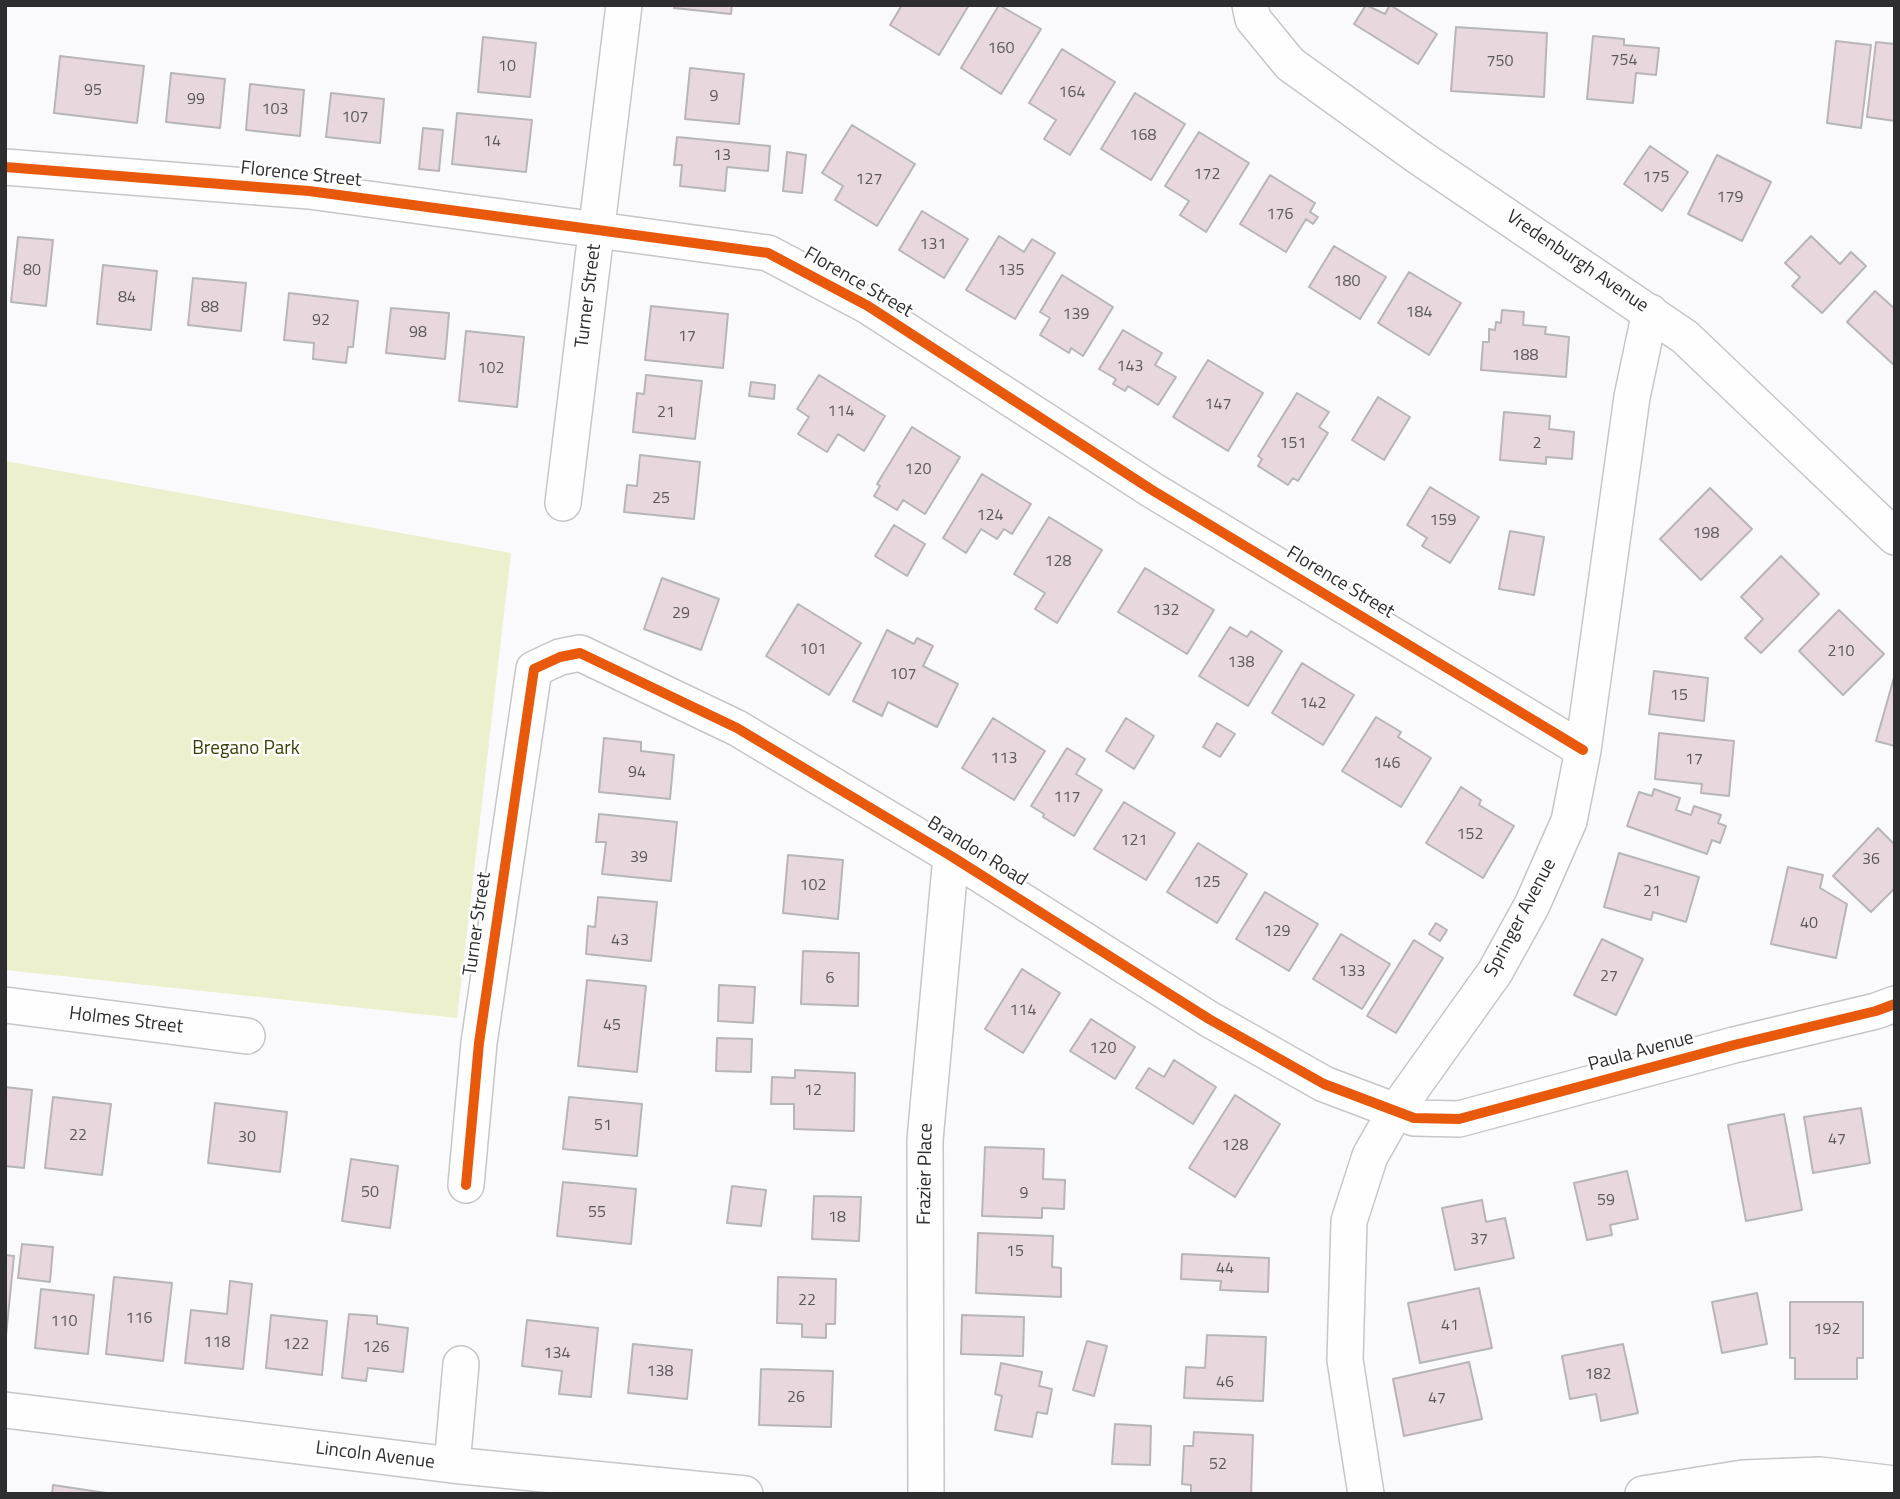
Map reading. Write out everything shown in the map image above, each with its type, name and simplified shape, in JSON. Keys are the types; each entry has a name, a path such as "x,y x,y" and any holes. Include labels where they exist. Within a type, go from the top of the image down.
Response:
{"street":[{"name":"Turner Street","path":"563,503 624,5"},
{"name":"Vredenburgh Avenue","path":"1250,5 1253,19 1290,64 1419,157 1685,337 1895,537"},
{"name":"Florence Street","path":"5,167 309,191 768,253 868,306 1152,490 1583,750"},
{"name":"Springer Avenue","path":"1366,1494 1345,1360 1349,1221 1370,1156 1395,1112 1495,972 1532,905 1569,821 1583,750 1632,397 1650,312"},
{"name":"Brandon Road","path":"534,669 560,657 580,653 737,728 951,856 1209,1019 1324,1084 1395,1112"},
{"name":"Turner Street","path":"466,1185 479,1043 534,669"},
{"name":"Frazier Place","path":"926,1494 925,1140 951,856"},
{"name":"Paula Avenue","path":"1395,1112 1414,1118 1459,1119 1895,1004"},
{"name":"Holmes Street","path":"5,1006 247,1036"},
{"path":"452,1465 461,1364"},
{"name":"Lincoln Avenue","path":"5,1410 452,1465 745,1494"},
{"path":"1643,1494 1756,1477 1820,1475 1895,1484"}],"green space":[{"name":"Bregano Park","path":"5,461 511,553 457,1018 5,970"}],"building":[{"path":"675,5 732,5 731,14 674,8"},
{"path":"902,5 969,5 939,55 890,25"},
{"path":"999,5 1041,29 1001,94 961,68"},
{"path":"1366,5 1385,14 1390,5 1437,34 1418,64 1354,24"},
{"path":"1456,27 1547,33 1544,97 1451,91"},
{"path":"1593,36 1624,39 1624,45 1659,48 1656,75 1636,73 1633,103 1587,99"},
{"path":"483,37 536,43 530,97 478,92"},
{"path":"1836,41 1871,45 1861,128 1827,123"},
{"path":"1876,42 1895,44 1895,121 1867,117"},
{"path":"1062,49 1115,82 1070,155 1044,139 1056,120 1029,103"},
{"path":"60,56 144,66 137,123 54,113"},
{"path":"690,68 744,74 739,124 685,119"},
{"path":"171,73 225,79 220,128 166,122"},
{"path":"250,84 304,90 300,136 246,130"},
{"path":"331,93 384,99 380,143 326,137"},
{"path":"1135,93 1185,124 1151,180 1101,149"},
{"path":"457,113 532,120 526,172 452,164"},
{"path":"852,125 915,164 877,226 835,200 843,186 822,173"},
{"path":"423,128 443,130 439,171 419,169"},
{"path":"1199,132 1249,163 1206,232 1180,215 1189,201 1165,186"},
{"path":"677,137 770,146 768,171 727,167 725,191 680,186 682,165 674,165"},
{"path":"1650,146 1688,172 1662,211 1624,184"},
{"path":"787,152 806,155 802,193 783,191"},
{"path":"1717,155 1771,182 1742,241 1688,214"},
{"path":"1270,175 1315,203 1310,212 1318,217 1313,224 1306,219 1286,252 1240,224"},
{"path":"922,211 968,239 944,278 899,250"},
{"path":"999,236 1024,252 1032,239 1055,253 1015,319 966,290"},
{"path":"1811,236 1840,264 1851,252 1866,266 1822,313 1792,286 1800,277 1785,263"},
{"path":"18,237 53,240 46,306 11,302"},
{"path":"1334,246 1386,277 1360,319 1309,287"},
{"path":"103,265 157,271 151,330 97,324"},
{"path":"1409,272 1461,303 1429,355 1378,323"},
{"path":"1062,275 1113,307 1083,356 1071,348 1069,353 1040,335 1050,318 1040,312"},
{"path":"193,278 246,283 241,331 188,325"},
{"path":"1875,291 1895,309 1895,366 1847,322"},
{"path":"289,293 358,301 353,347 348,347 346,363 313,359 314,343 284,340"},
{"path":"651,306 728,314 723,368 645,360"},
{"path":"391,308 449,313 445,359 386,353"},
{"path":"1502,310 1524,312 1523,325 1546,327 1545,334 1569,337 1566,377 1481,370 1483,342 1489,342 1489,329 1495,330 1496,322 1501,323"},
{"path":"1123,330 1162,353 1155,365 1176,377 1158,405 1128,386 1125,391 1113,384 1116,379 1099,369"},
{"path":"466,331 524,337 517,407 459,401"},
{"path":"1208,360 1263,393 1228,451 1173,417"},
{"path":"646,375 702,381 695,439 633,432 637,393 644,394"},
{"path":"819,375 885,416 864,451 838,434 827,452 798,434 809,417 797,409"},
{"path":"751,382 775,385 774,399 749,396"},
{"path":"1297,393 1329,412 1319,427 1328,433 1298,481 1293,478 1288,485 1258,466 1262,459 1258,456"},
{"path":"1378,397 1410,417 1384,460 1352,440"},
{"path":"1504,412 1550,416 1549,429 1574,432 1572,459 1546,457 1546,464 1500,460"},
{"path":"912,427 960,457 925,514 903,500 897,510 874,496 880,486 877,484"},
{"path":"640,455 700,462 694,519 624,512 627,485 637,486"},
{"path":"982,474 1031,504 1012,534 1004,529 997,539 981,529 966,553 943,538"},
{"path":"1430,487 1479,517 1450,563 1422,546 1427,538 1407,525"},
{"path":"1710,488 1752,529 1701,580 1660,539"},
{"path":"1049,517 1102,550 1057,623 1035,609 1045,593 1014,574"},
{"path":"894,525 925,544 907,576 875,556"},
{"path":"1510,531 1544,537 1534,595 1499,589"},
{"path":"1781,556 1819,594 1761,653 1745,638 1763,619 1741,597"},
{"path":"1145,568 1214,610 1187,654 1118,612"},
{"path":"662,578 719,599 701,650 644,629"},
{"path":"798,604 861,643 829,695 766,656"},
{"path":"1839,610 1884,654 1843,695 1799,651"},
{"path":"1230,627 1247,637 1251,631 1282,651 1248,706 1199,676"},
{"path":"887,630 914,644 917,638 933,646 923,666 958,684 937,727 888,702 882,716 853,701"},
{"path":"1302,663 1354,695 1323,745 1272,713"},
{"path":"1654,671 1708,678 1704,721 1649,714"},
{"path":"1895,674 1895,746 1876,741"},
{"path":"1376,717 1401,732 1398,737 1431,758 1401,807 1342,771"},
{"path":"993,718 1045,751 1014,800 962,768"},
{"path":"1126,718 1154,736 1134,769 1106,751"},
{"path":"1217,723 1235,734 1220,757 1203,747"},
{"path":"1659,733 1734,741 1729,796 1701,793 1702,784 1655,779"},
{"path":"604,738 641,742 641,751 674,755 670,799 599,792"},
{"path":"1067,748 1085,759 1076,774 1102,790 1074,836 1043,817 1044,814 1031,806"},
{"path":"1461,787 1481,800 1479,805 1514,826 1483,878 1426,843"},
{"path":"1654,789 1680,798 1676,810 1691,815 1694,806 1721,815 1718,823 1726,826 1720,843 1712,840 1707,854 1627,826 1639,792 1652,796"},
{"path":"1124,802 1175,833 1146,880 1094,849"},
{"path":"599,814 677,822 671,881 602,874 606,842 596,842"},
{"path":"1878,828 1895,845 1895,888 1871,912 1833,876"},
{"path":"1198,843 1247,874 1217,923 1167,892"},
{"path":"1619,853 1699,877 1686,922 1653,912 1651,920 1604,907"},
{"path":"788,855 843,860 838,919 783,913"},
{"path":"1788,867 1823,875 1820,888 1847,904 1836,958 1771,944"},
{"path":"1265,892 1318,924 1289,971 1236,939"},
{"path":"598,897 657,902 651,961 586,954 588,926 595,927"},
{"path":"1436,923 1447,930 1440,941 1429,934"},
{"path":"1341,934 1390,964 1362,1009 1313,979"},
{"path":"1602,939 1643,959 1616,1015 1574,995"},
{"path":"1414,940 1443,958 1396,1033 1367,1016"},
{"path":"803,951 859,953 858,1006 801,1004"},
{"path":"1022,969 1060,993 1023,1053 985,1029"},
{"path":"587,980 646,986 637,1072 578,1066"},
{"path":"719,985 755,987 753,1023 718,1021"},
{"path":"1091,1019 1135,1047 1115,1079 1070,1051"},
{"path":"717,1038 752,1039 751,1072 716,1071"},
{"path":"1174,1060 1216,1087 1193,1124 1136,1088 1149,1068 1164,1077"},
{"path":"795,1070 855,1073 854,1131 794,1129 794,1104 771,1104 772,1077 795,1078"},
{"path":"5,1087 32,1090 24,1168 5,1166"},
{"path":"1235,1095 1280,1124 1235,1197 1189,1168"},
{"path":"53,1097 111,1104 102,1175 45,1168"},
{"path":"569,1097 642,1104 637,1156 563,1149"},
{"path":"215,1103 287,1112 280,1172 208,1163"},
{"path":"1861,1108 1870,1163 1813,1173 1804,1117"},
{"path":"1784,1114 1802,1210 1746,1221 1728,1125"},
{"path":"985,1147 1044,1149 1043,1179 1065,1180 1064,1209 1042,1208 1042,1218 982,1216"},
{"path":"351,1159 398,1166 390,1228 342,1221"},
{"path":"1627,1171 1638,1219 1610,1225 1612,1235 1587,1240 1574,1183"},
{"path":"563,1182 636,1189 631,1244 557,1236"},
{"path":"732,1186 766,1190 761,1226 727,1223"},
{"path":"814,1196 861,1197 859,1241 812,1239"},
{"path":"1482,1200 1486,1222 1505,1218 1514,1258 1455,1270 1442,1208"},
{"path":"978,1233 1053,1236 1052,1267 1061,1268 1061,1297 976,1293"},
{"path":"22,1244 53,1247 50,1282 18,1278"},
{"path":"1182,1254 1269,1258 1268,1292 1220,1290 1221,1281 1181,1279"},
{"path":"5,1255 14,1256 6,1336 5,1336"},
{"path":"114,1277 172,1283 163,1361 106,1354"},
{"path":"778,1277 836,1279 835,1324 826,1324 826,1338 802,1337 802,1324 777,1323"},
{"path":"230,1281 252,1284 243,1369 185,1363 191,1310 227,1314"},
{"path":"1479,1288 1492,1348 1420,1363 1408,1303"},
{"path":"41,1289 94,1295 88,1354 35,1348"},
{"path":"1757,1293 1767,1344 1722,1353 1712,1302"},
{"path":"1790,1302 1863,1302 1863,1358 1857,1358 1857,1379 1795,1379 1795,1358 1790,1358"},
{"path":"349,1314 377,1316 377,1324 408,1328 403,1372 368,1368 366,1381 342,1378"},
{"path":"271,1315 327,1321 322,1375 266,1368"},
{"path":"962,1315 1024,1317 1023,1356 961,1354"},
{"path":"527,1320 598,1328 591,1397 559,1394 562,1371 522,1366"},
{"path":"1207,1335 1266,1337 1263,1401 1184,1398 1186,1367 1205,1368"},
{"path":"1087,1341 1107,1346 1094,1396 1073,1390"},
{"path":"633,1344 692,1350 687,1399 628,1393"},
{"path":"1623,1344 1638,1413 1601,1421 1596,1394 1570,1399 1562,1356"},
{"path":"1469,1362 1482,1419 1404,1436 1393,1379"},
{"path":"1001,1363 1042,1372 1039,1386 1052,1389 1047,1414 1037,1412 1032,1437 995,1430 1002,1396 995,1394"},
{"path":"761,1369 833,1371 831,1427 759,1425"},
{"path":"1115,1424 1151,1426 1150,1465 1112,1464"},
{"path":"1194,1432 1253,1435 1251,1494 1191,1494 1191,1485 1182,1484 1184,1446 1193,1446"},
{"path":"53,1485 113,1494 52,1494"}],"cycle path":[{"path":"5,167 309,191 768,253 868,306 1152,490 1583,750"},
{"path":"466,1185 479,1043 534,669 560,657 580,653 737,728 951,856 1209,1019 1324,1084 1414,1118 1459,1119 1895,1004"}]}
